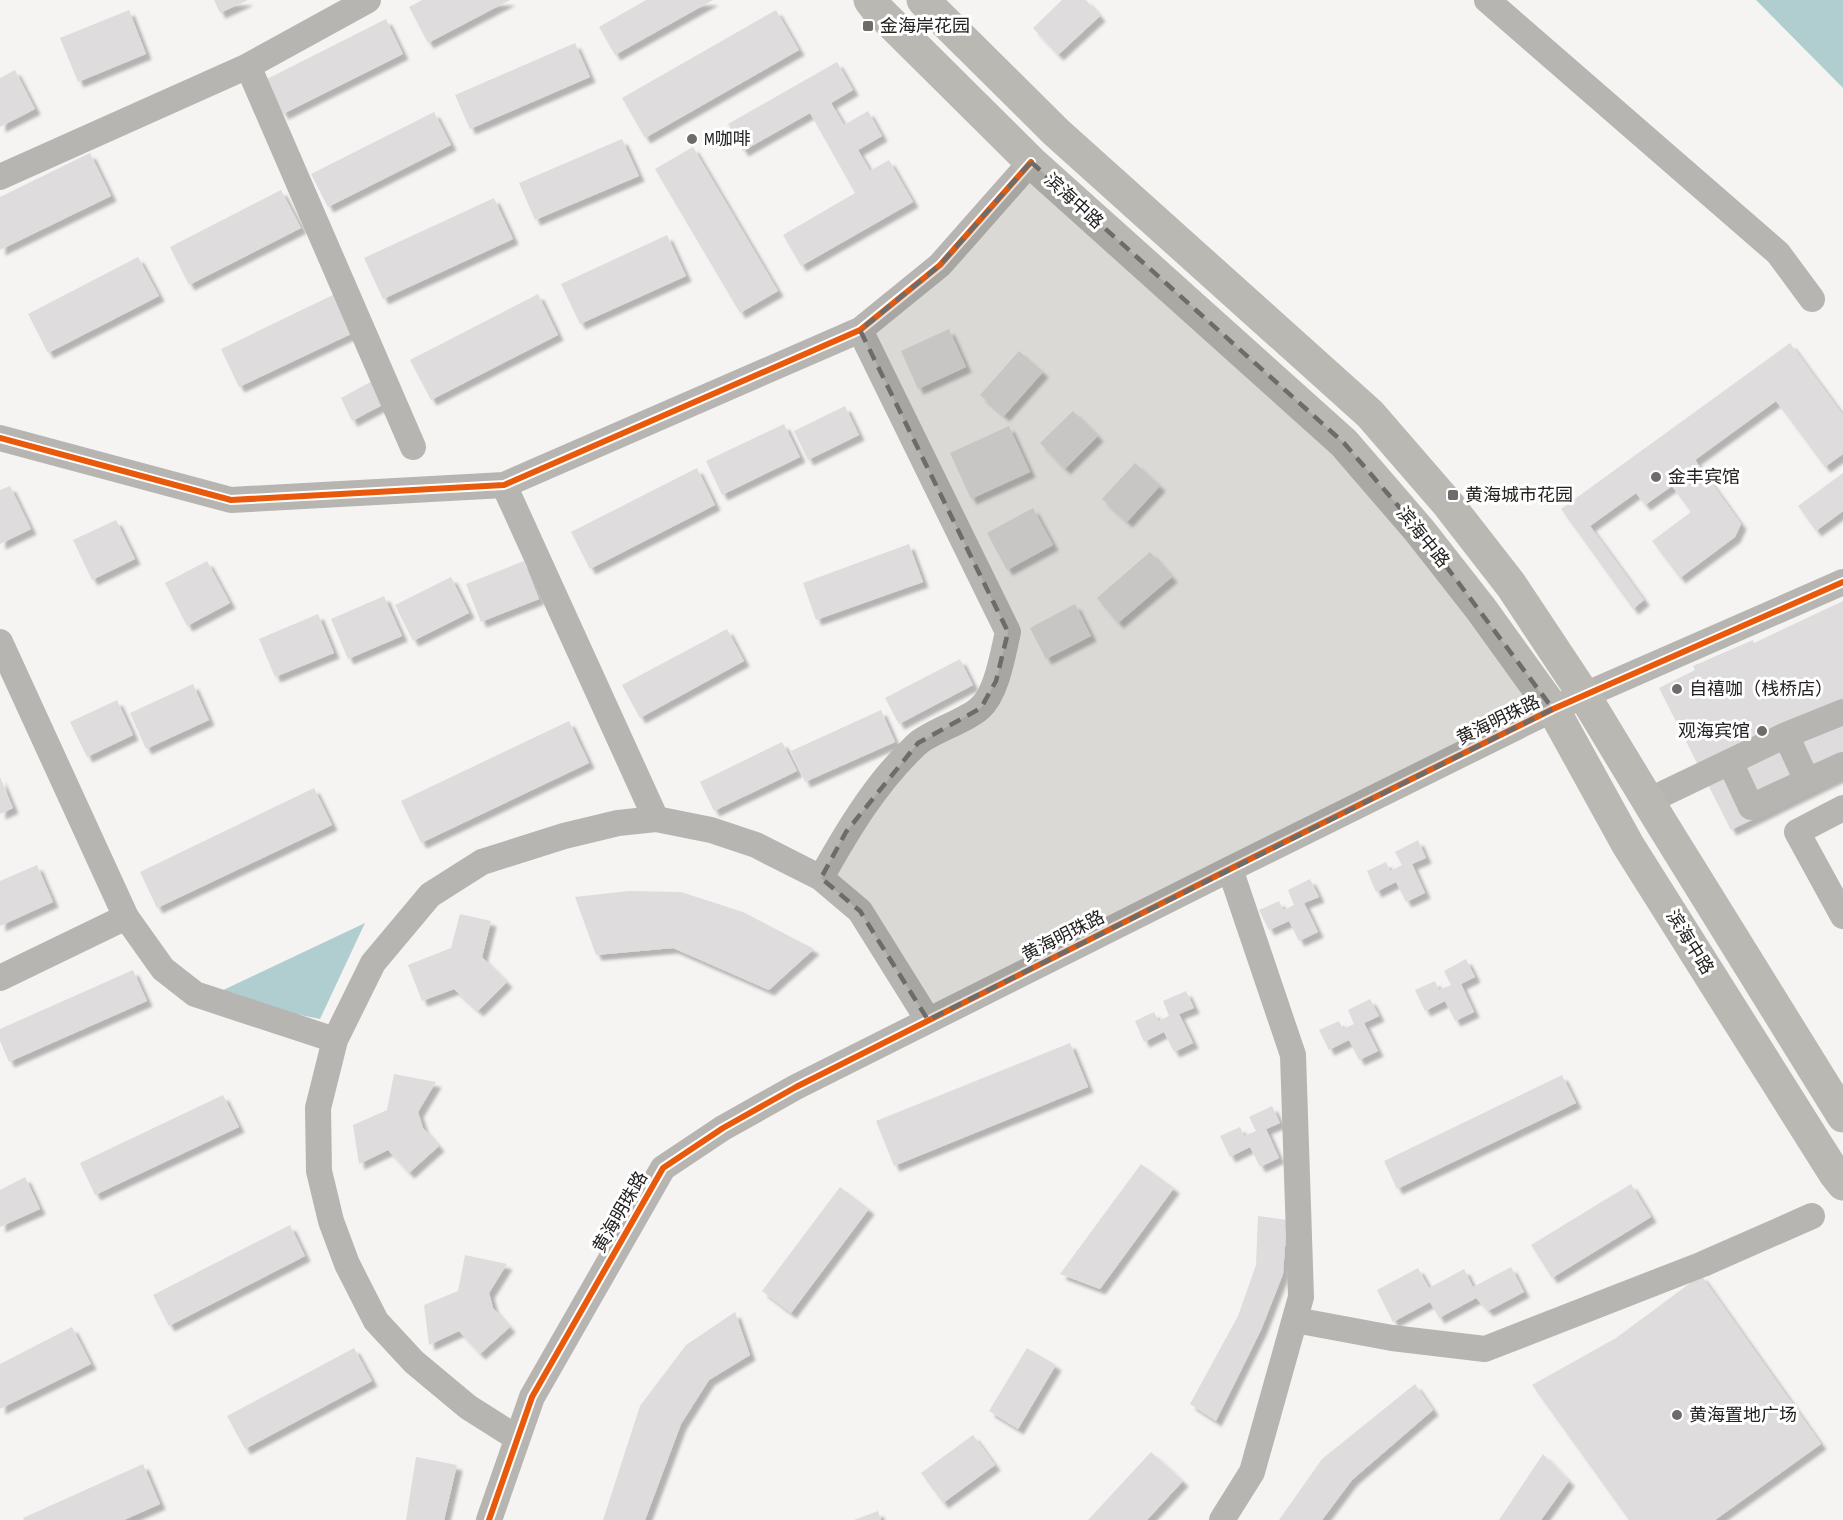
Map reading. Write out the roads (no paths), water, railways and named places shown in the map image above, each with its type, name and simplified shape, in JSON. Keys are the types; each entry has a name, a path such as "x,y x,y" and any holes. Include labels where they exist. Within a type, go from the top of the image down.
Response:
{"main road":[{"name":"滨海中路","path":"870,0 1031,162 1344,443 1419,530 1481,609 1553,709 1628,844 1843,1184"},
{"path":"923,0 1056,132 1370,414 1448,504 1511,585 1584,695 1843,1116"}],"street":[{"path":"0,177 248,66 368,0"},
{"path":"1487,0 1778,253 1812,299"},
{"path":"248,66 414,447"},
{"path":"0,438 231,500 504,485 860,330 940,265 1031,162"},
{"path":"821,878 846,832 889,775 918,743 981,708 996,681 1008,632 860,330"},
{"path":"504,485 656,819"},
{"name":"黄海明珠路","path":"489,1520 532,1397 663,1168 723,1128 796,1086 1230,869 1553,709 1843,582"},
{"path":"0,642 126,917 163,969 195,994 335,1040"},
{"path":"1648,801 1786,735 1843,712"},
{"path":"1786,735 1807,781"},
{"path":"1730,762 1751,807 1843,765"},
{"path":"1843,808 1797,832 1843,916"},
{"path":"518,1438 468,1407 414,1362 376,1321 347,1264 331,1221 319,1171 318,1108 335,1040 373,963 430,895 482,861 596,829 656,819 711,830 756,845 821,878 860,910 928,1020"},
{"path":"1222,1520 1252,1472 1301,1297 1293,1055 1230,869"},
{"path":"0,978 126,917"},
{"path":"1294,1320 1392,1338 1485,1348 1703,1264 1812,1216"}],"water":[{"path":"1756,0 1843,0 1843,88"},
{"path":"365,923 320,1019 227,1000 219,992"}],"place":[{"name":"金海岸花园","path":"868,26"},
{"name":"M咖啡","path":"692,139"},
{"name":"金丰宾馆","path":"1656,477"},
{"name":"黄海城市花园","path":"1453,495"},
{"name":"自禧咖（栈桥店）","path":"1677,689"},
{"name":"观海宾馆","path":"1762,731"},
{"name":"黄海置地广场","path":"1677,1415"}]}
